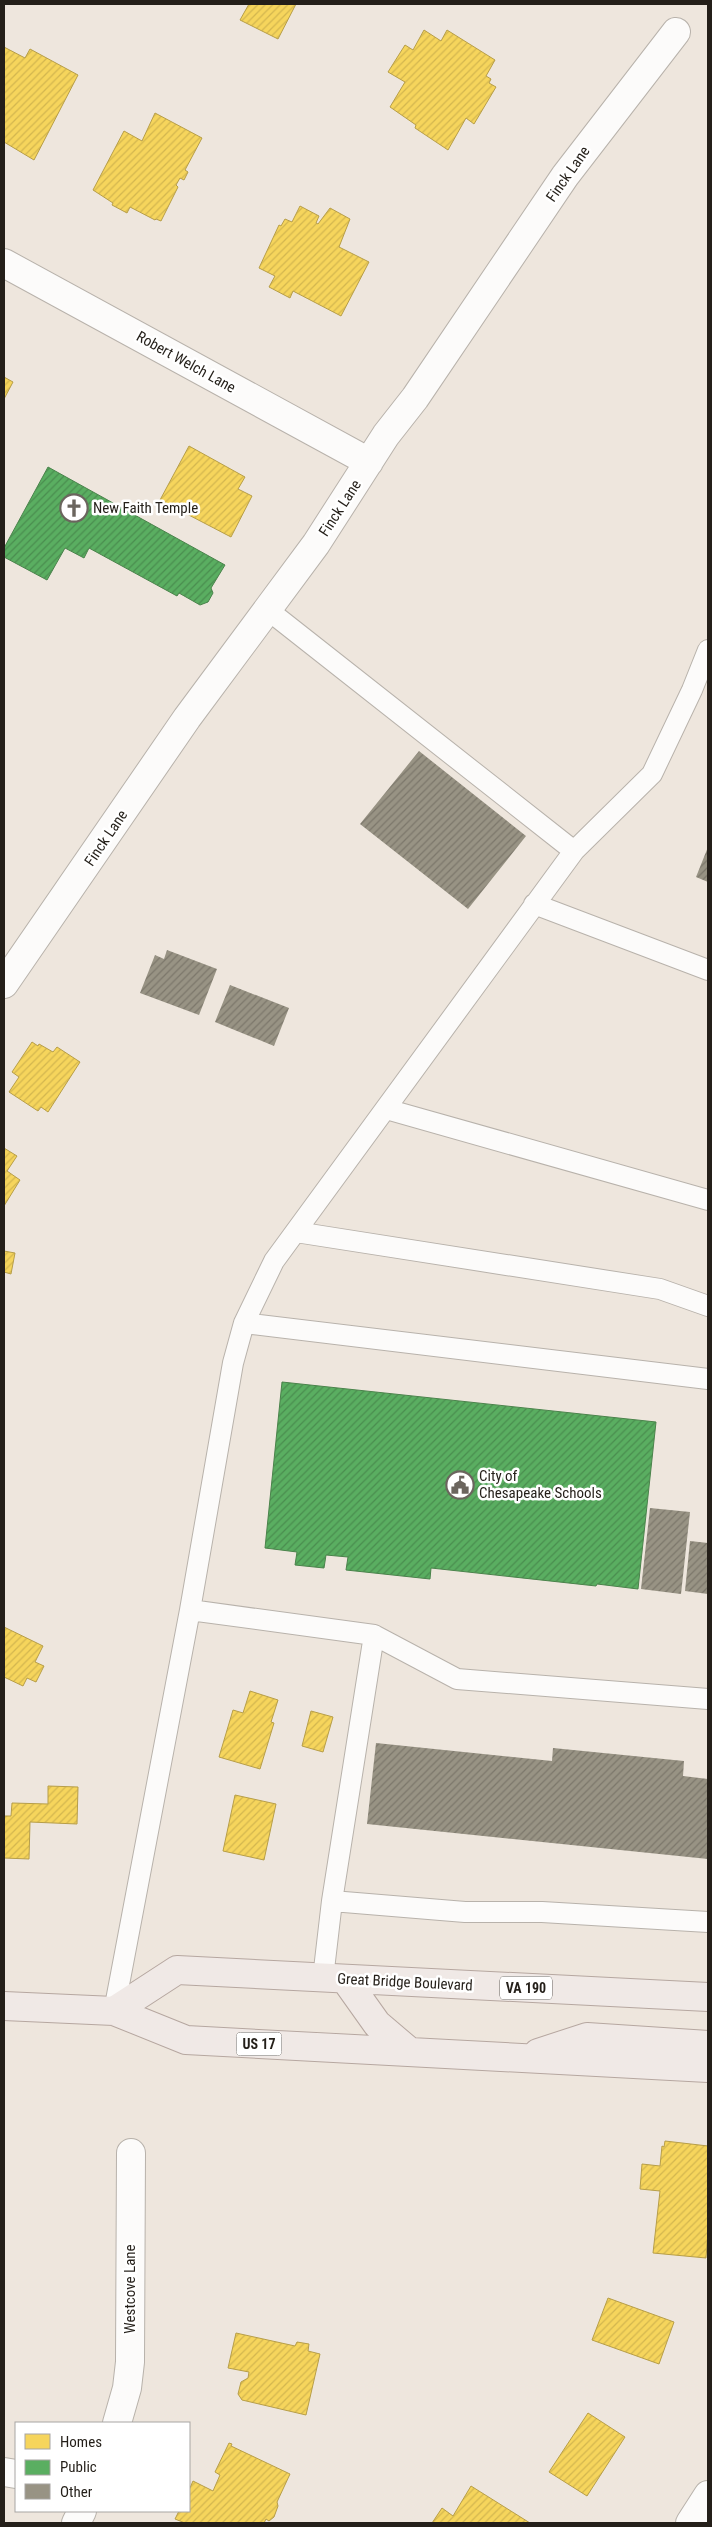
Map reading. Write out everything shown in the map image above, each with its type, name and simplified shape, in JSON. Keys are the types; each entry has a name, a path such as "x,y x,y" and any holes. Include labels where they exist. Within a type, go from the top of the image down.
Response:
{"main road":[{"name":"Great Bridge Boulevard","path":"114,2011 177,1970 708,1998"},
{"path":"334,1978 377,2024 410,2052"},
{"name":"US 17","path":"4,2006 114,2011 186,2040 708,2068"},
{"path":"523,2058 586,2037 708,2045"},
{"path":"649,2065 708,2084"}],"street":[{"name":"Finck Lane","path":"4,984 187,718 316,544 369,462 565,176 676,32"},
{"name":"Robert Welch Lane","path":"4,263 369,462"},
{"name":"Westcove Lane","path":"117,2422 127,2388 130,2362 131,2153"},
{"path":"690,2523 708,2495"}],"lane":[{"path":"268,610 574,851"},
{"path":"114,2011 190,1610 234,1363 244,1324 274,1261 534,904 574,851 652,774 700,693 708,650"},
{"path":"534,904 708,970"},
{"path":"386,1109 708,1200"},
{"path":"296,1232 660,1289 708,1306"},
{"path":"244,1324 708,1379"},
{"path":"190,1610 374,1635 457,1679 708,1699"},
{"path":"334,1978 332,1901 374,1635"},
{"path":"332,1901 465,1912 542,1912 708,1922"}],"building: Homes":[{"path":"249,4 296,4 278,39 240,20"},
{"path":"424,30 441,41 447,30 495,60 486,76 491,79 489,83 496,87 474,124 466,118 448,150 415,128 416,125 390,107 405,82 388,72 405,45 413,50"},
{"path":"4,47 25,58 30,49 78,75 34,160 4,142"},
{"path":"155,113 202,138 185,170 188,172 184,180 180,178 176,185 178,187 161,221 155,220 130,207 127,213 112,205 113,203 93,190 124,131 142,141"},
{"path":"300,206 319,216 316,223 318,224 330,208 350,219 339,247 369,262 341,316 293,291 290,298 269,287 275,276 259,268 279,225 281,226 285,219 292,222"},
{"path":"4,377 13,382 4,399"},
{"path":"189,446 245,477 238,489 252,496 231,537 160,500"},
{"path":"32,1042 53,1052 57,1047 80,1062 48,1112 41,1107 38,1111 9,1092 19,1077 12,1072"},
{"path":"4,1148 17,1156 7,1171 20,1180 4,1206"},
{"path":"4,1251 15,1253 11,1274 4,1272"},
{"path":"4,1627 43,1646 35,1662 44,1666 36,1682 27,1678 23,1686 4,1677"},
{"path":"250,1691 278,1700 271,1722 274,1723 260,1769 219,1757 233,1710 243,1713"},
{"path":"311,1711 333,1717 323,1752 302,1746"},
{"path":"48,1786 78,1787 77,1824 30,1822 29,1859 4,1858 4,1816 11,1816 12,1803 48,1804"},
{"path":"235,1795 276,1804 264,1860 223,1851"},
{"path":"665,2141 708,2146 708,2232 706,2258 653,2253 660,2191 640,2189 642,2164 660,2166 662,2146 664,2147"},
{"path":"608,2298 674,2322 659,2364 592,2340"},
{"path":"236,2333 295,2346 297,2342 309,2344 308,2351 320,2354 306,2415 242,2400 238,2394 241,2382 248,2378 249,2372 228,2368"},
{"path":"588,2413 625,2437 587,2496 549,2472"},
{"path":"229,2443 232,2444 231,2446 290,2474 277,2502 278,2506 274,2517 269,2521 266,2519 264,2523 185,2523 175,2519 178,2512 190,2512 190,2488 193,2481 213,2491 220,2475 215,2472"},
{"path":"471,2486 530,2523 432,2523 442,2508 453,2516"}],"building: Public":[{"name":"New Faith Temple","path":"48,467 225,565 211,588 213,593 208,602 200,605 179,593 177,596 89,548 84,558 65,548 47,580 4,557 4,548"},
{"name":"City of Chesapeake Schools","path":"282,1382 656,1422 638,1589 431,1568 430,1579 346,1570 348,1557 326,1555 324,1568 295,1565 297,1552 265,1548"}],"building: Other":[{"path":"419,751 526,836 468,909 360,824"},
{"path":"708,847 708,882 696,877"},
{"path":"167,950 217,969 199,1015 140,993 155,955 164,959"},
{"path":"230,985 289,1008 274,1046 215,1022"},
{"path":"650,1508 690,1512 681,1594 641,1589"},
{"path":"690,1541 708,1543 708,1594 685,1591"},
{"path":"376,1743 552,1761 553,1748 684,1761 683,1776 708,1779 708,1859 367,1824"}],"place":[{"name":"New Faith Temple","path":"74,508"},
{"name":"City of Chesapeake Schools","path":"460,1485"}]}
